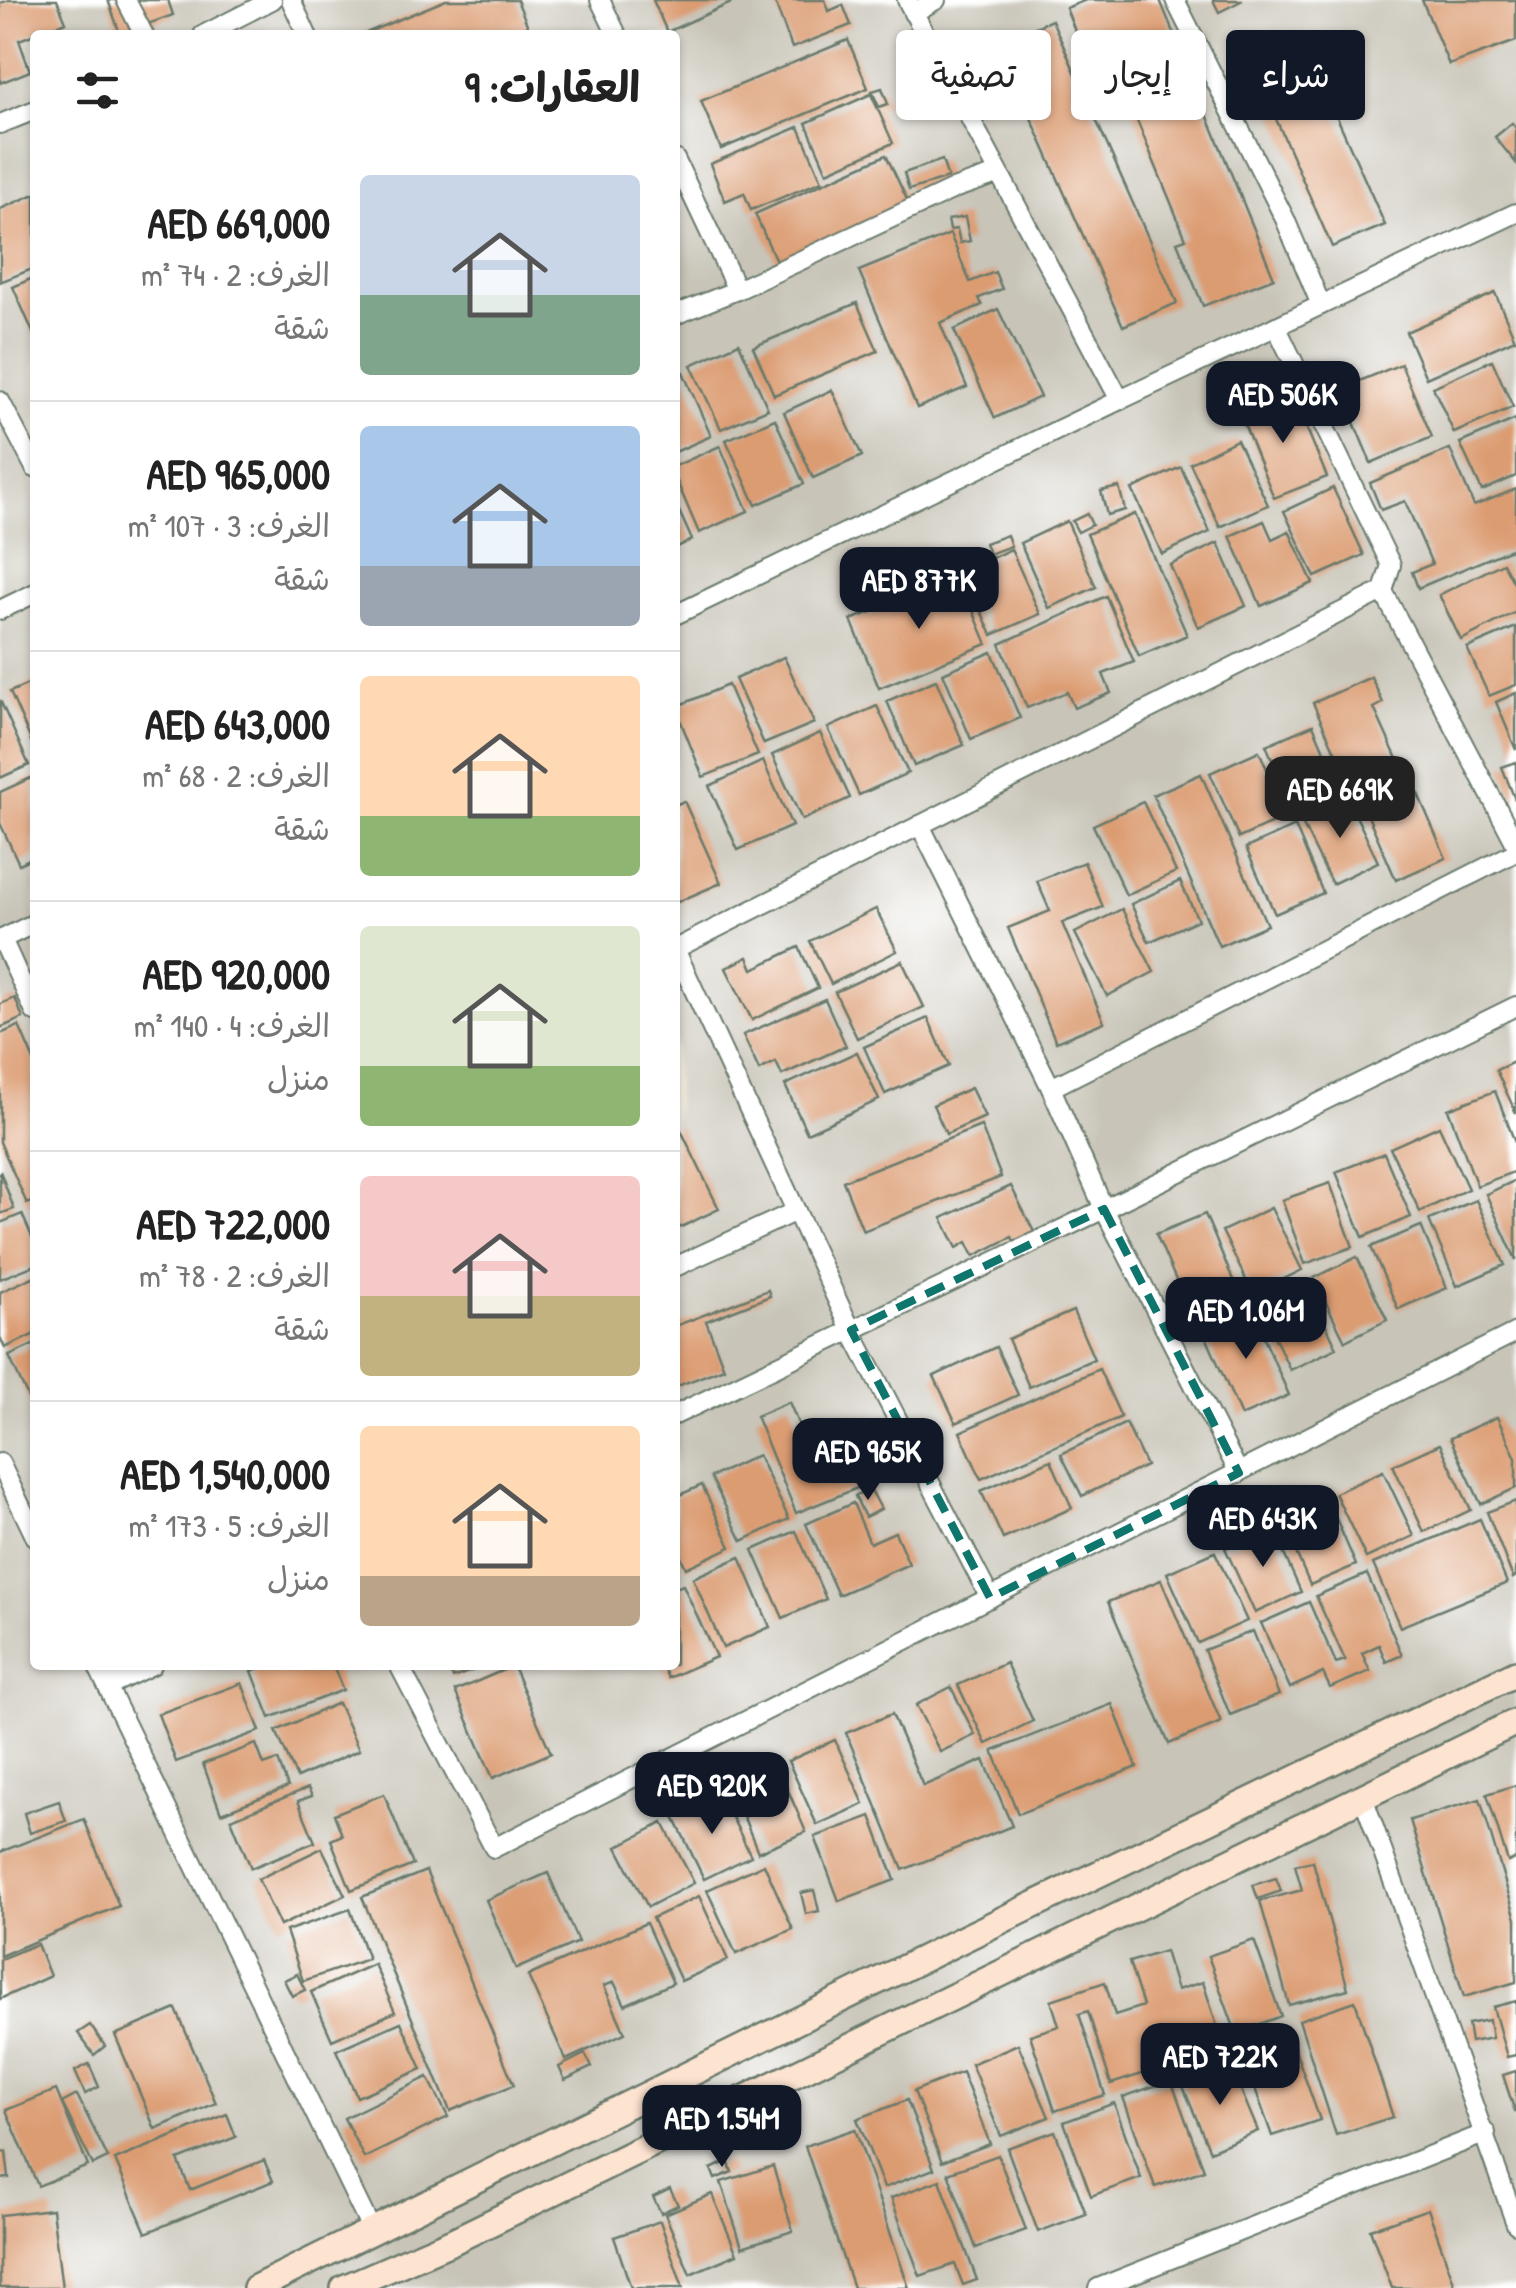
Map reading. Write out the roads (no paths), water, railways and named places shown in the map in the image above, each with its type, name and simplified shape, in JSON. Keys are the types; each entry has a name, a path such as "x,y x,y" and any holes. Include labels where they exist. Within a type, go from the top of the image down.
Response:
{"street":[{"path":"126,0 141,30"},
{"path":"213,30 272,0"},
{"path":"291,0 305,30"},
{"path":"600,0 615,30"},
{"path":"936,0 910,7 1120,400"},
{"path":"1175,0 1286,219 1321,305"},
{"path":"0,124 30,112"},
{"path":"680,169 737,290"},
{"path":"680,314 956,188 997,174"},
{"path":"680,613 1516,212"},
{"path":"1051,1088 1516,848 1383,591 1391,565 1276,326"},
{"path":"0,401 30,458"},
{"path":"680,946 1383,591"},
{"path":"0,610 30,595"},
{"path":"920,825 1051,1088 1104,1209 1239,1473"},
{"path":"30,926 1,940 30,1001"},
{"path":"680,960 851,1330 990,1598"},
{"path":"680,1412 1516,1006"},
{"path":"680,1265 796,1211"},
{"path":"402,1670 494,1848 1516,1332"},
{"path":"0,1463 30,1526"},
{"path":"100,1670 373,2233"},
{"path":"108,1686 142,1670"},
{"path":"256,2288 965,1938 1516,1673"},
{"path":"344,2288 453,2241 1516,1722"},
{"path":"1363,1797 1516,2224"},
{"path":"1098,2288 1486,2134"},
{"path":"1496,2164 1516,2155"}]}
